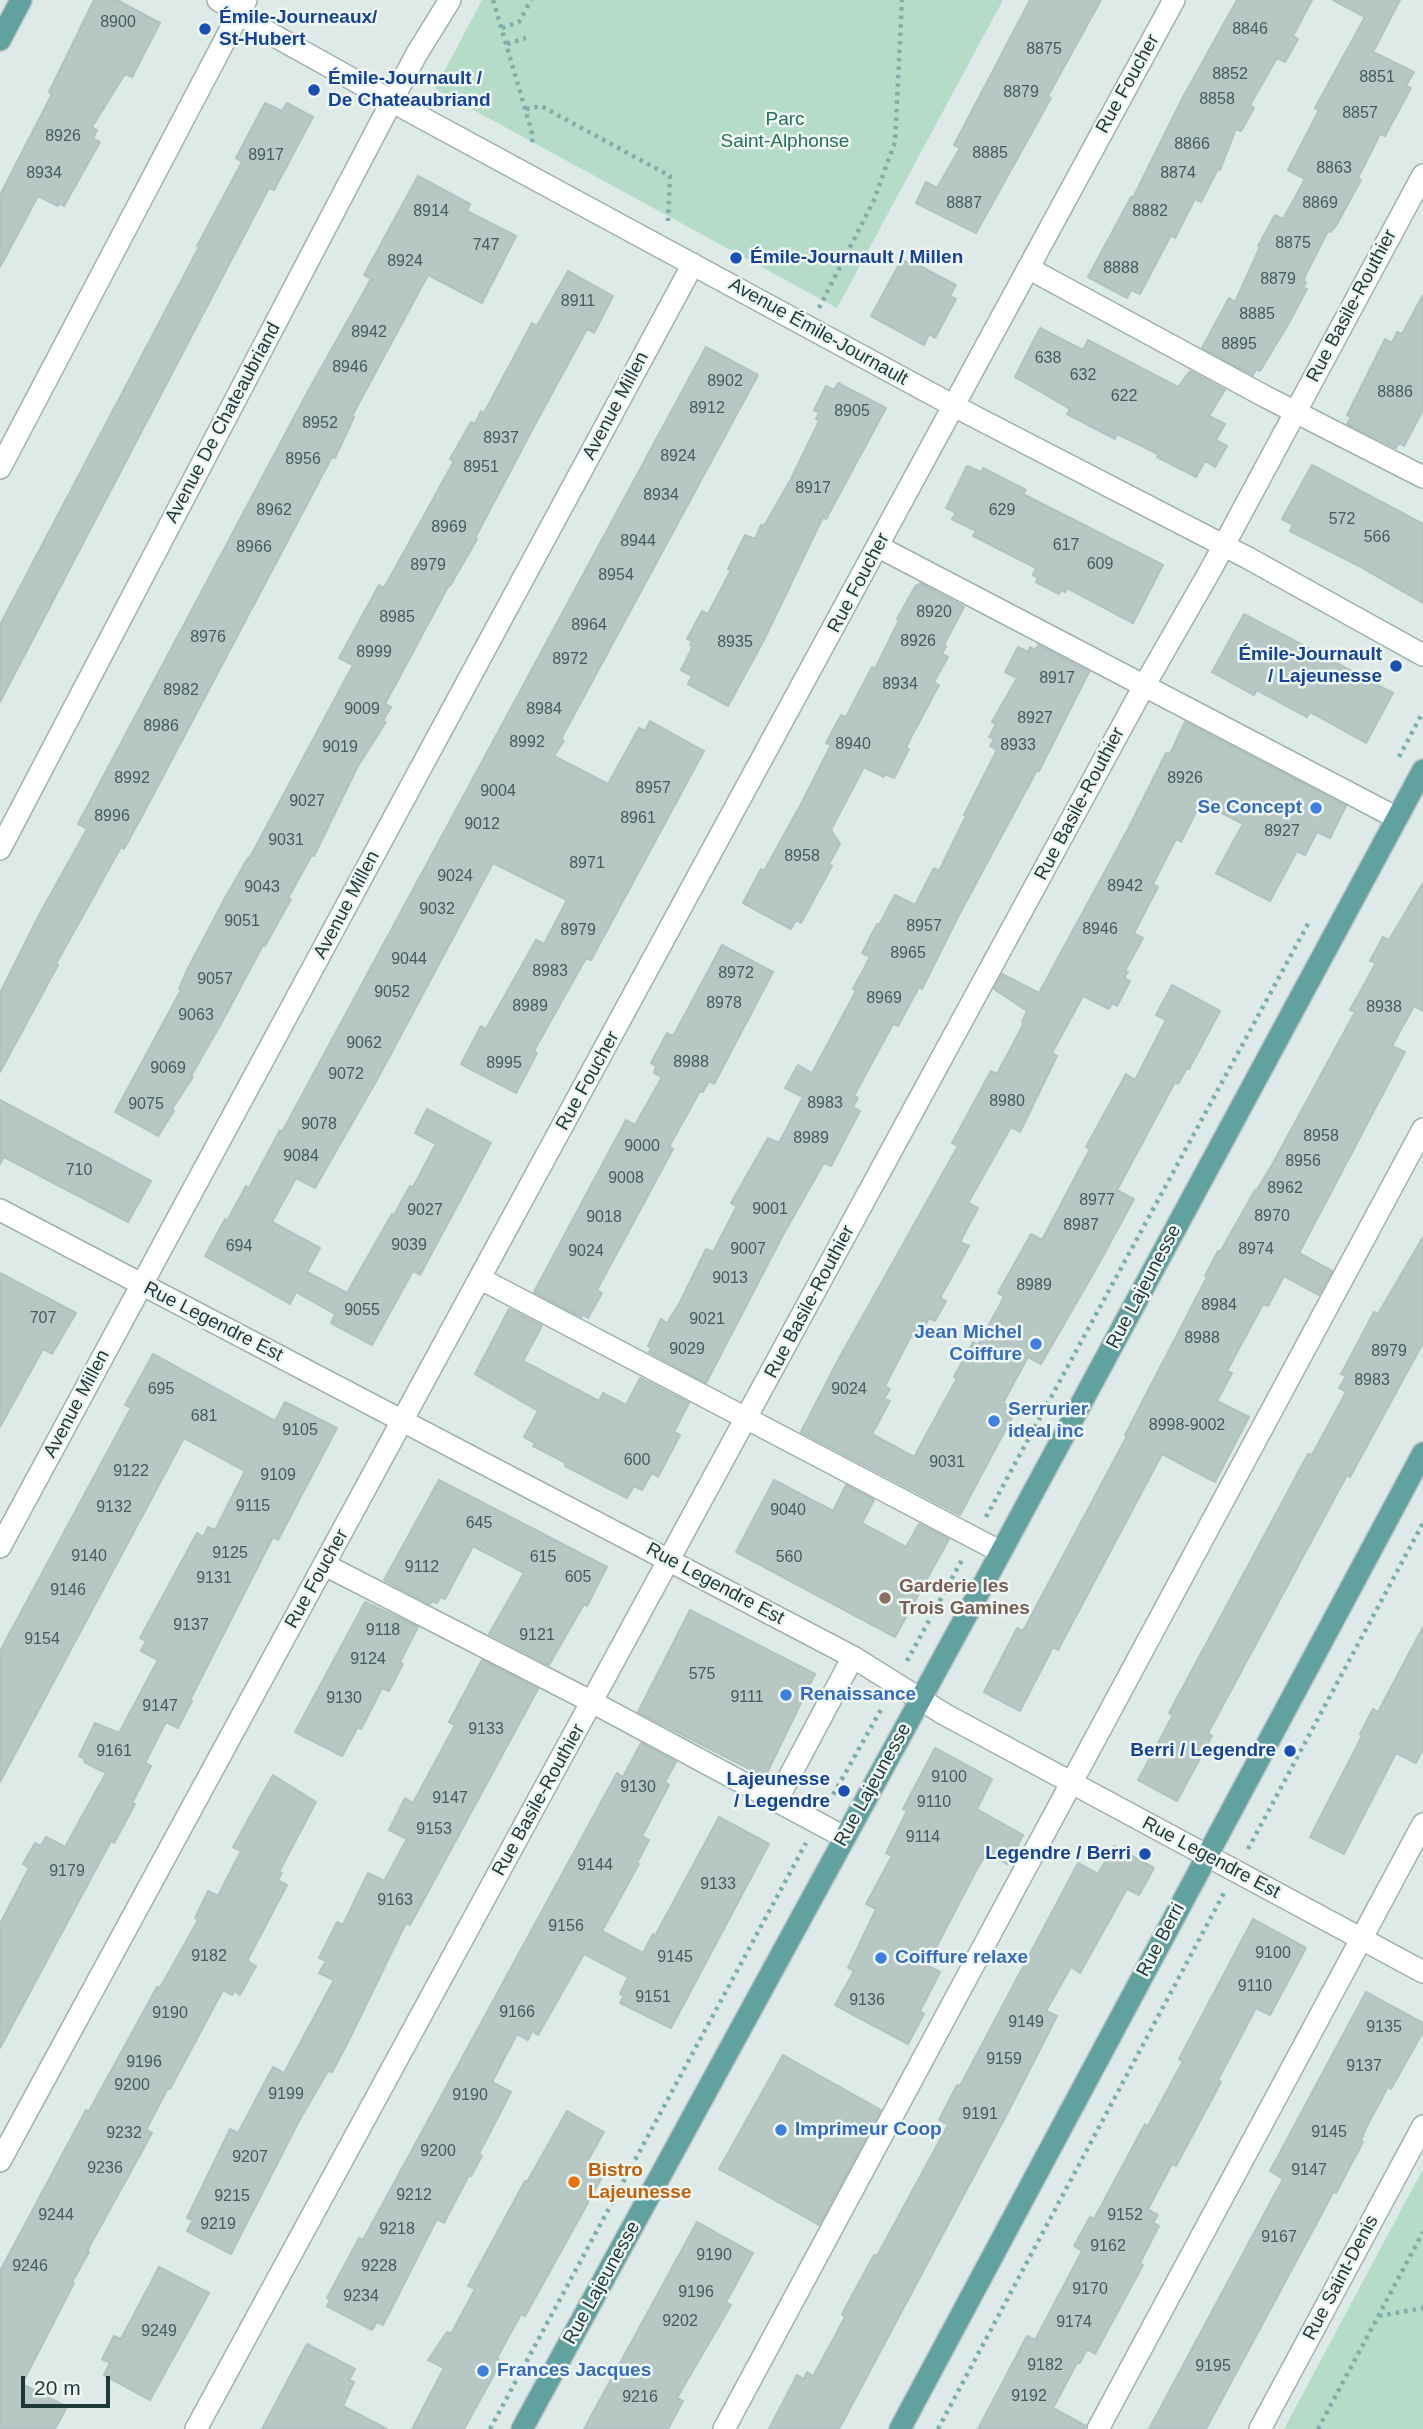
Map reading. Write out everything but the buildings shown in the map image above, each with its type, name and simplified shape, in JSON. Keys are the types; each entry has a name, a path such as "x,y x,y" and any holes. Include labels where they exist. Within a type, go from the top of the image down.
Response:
{"main road":[{"path":"0,40 21,0"},
{"name":"Rue Lajeunesse","path":"522,2429 1001,1552 1423,770"},
{"name":"Rue Berri","path":"901,2429 1423,1452"}],"street":[{"name":"Avenue Émile-Journault","path":"218,0 243,7 392,101 954,407 1223,546 1423,656"},
{"name":"Avenue De Chateaubriand","path":"0,849 423,42 442,17 450,0"},
{"name":"Rue Foucher","path":"0,2161 1174,0"},
{"path":"0,468 243,7"},
{"name":"Rue Basile-Routhier","path":"196,2429 1423,175"},
{"name":"Avenue Millen","path":"0,1547 693,264"},
{"path":"1028,268 1423,477"},
{"path":"878,547 1397,818"},
{"path":"724,2429 1423,1129"},
{"name":"Rue Legendre Est","path":"0,1210 853,1657 920,1699 1423,1972"},
{"path":"481,1279 1001,1552"},
{"path":"324,1565 592,1702 844,1837"},
{"path":"776,1800 853,1657"},
{"path":"1098,2429 1423,1824"},
{"name":"Rue Saint-Denis","path":"1260,2429 1423,2126"}],"path":[{"path":"493,0 526,109 533,138 531,146"},
{"path":"502,28 519,22 531,0"},
{"path":"821,304 874,200 895,142 902,0"},
{"path":"507,44 526,38"},
{"path":"526,109 541,106 670,176 668,221"},
{"name":"Rue Lajeunesse","path":"980,1527 1315,911"},
{"path":"1252,1842 1423,1523"},
{"path":"912,1652 967,1550"},
{"name":"Rue Lajeunesse","path":"490,2429 882,1706"},
{"name":"Rue Berri","path":"938,2429 1220,1900"},
{"path":"1318,2429 1423,2232"},
{"path":"1378,2316 1423,2308"}],"green space":[{"name":"Parc Saint-Alphonse","path":"482,0 1003,0 837,308 435,89"},
{"path":"1423,2169 1423,2429 1284,2429"}],"place":[{"name":"Émile-Journeaux/ St-Hubert","path":"205,29"},
{"name":"Émile-Journault / De Chateaubriand","path":"314,90"},
{"name":"Émile-Journault / Millen","path":"736,258"},
{"name":"Émile-Journault / Lajeunesse","path":"1396,666"},
{"name":"Se Concept","path":"1316,808"},
{"name":"Jean Michel Coiffure","path":"1036,1344"},
{"name":"Serrurier ideal inc","path":"994,1421"},
{"name":"Garderie les Trois Gamines","path":"885,1598"},
{"name":"Renaissance","path":"786,1695"},
{"name":"Berri / Legendre","path":"1290,1751"},
{"name":"Lajeunesse / Legendre","path":"844,1791"},
{"name":"Legendre / Berri","path":"1145,1854"},
{"name":"Coiffure relaxe","path":"881,1958"},
{"name":"Imprimeur Coop","path":"781,2130"},
{"name":"Bistro Lajeunesse","path":"574,2182"},
{"name":"Frances Jacques","path":"483,2371"}]}
